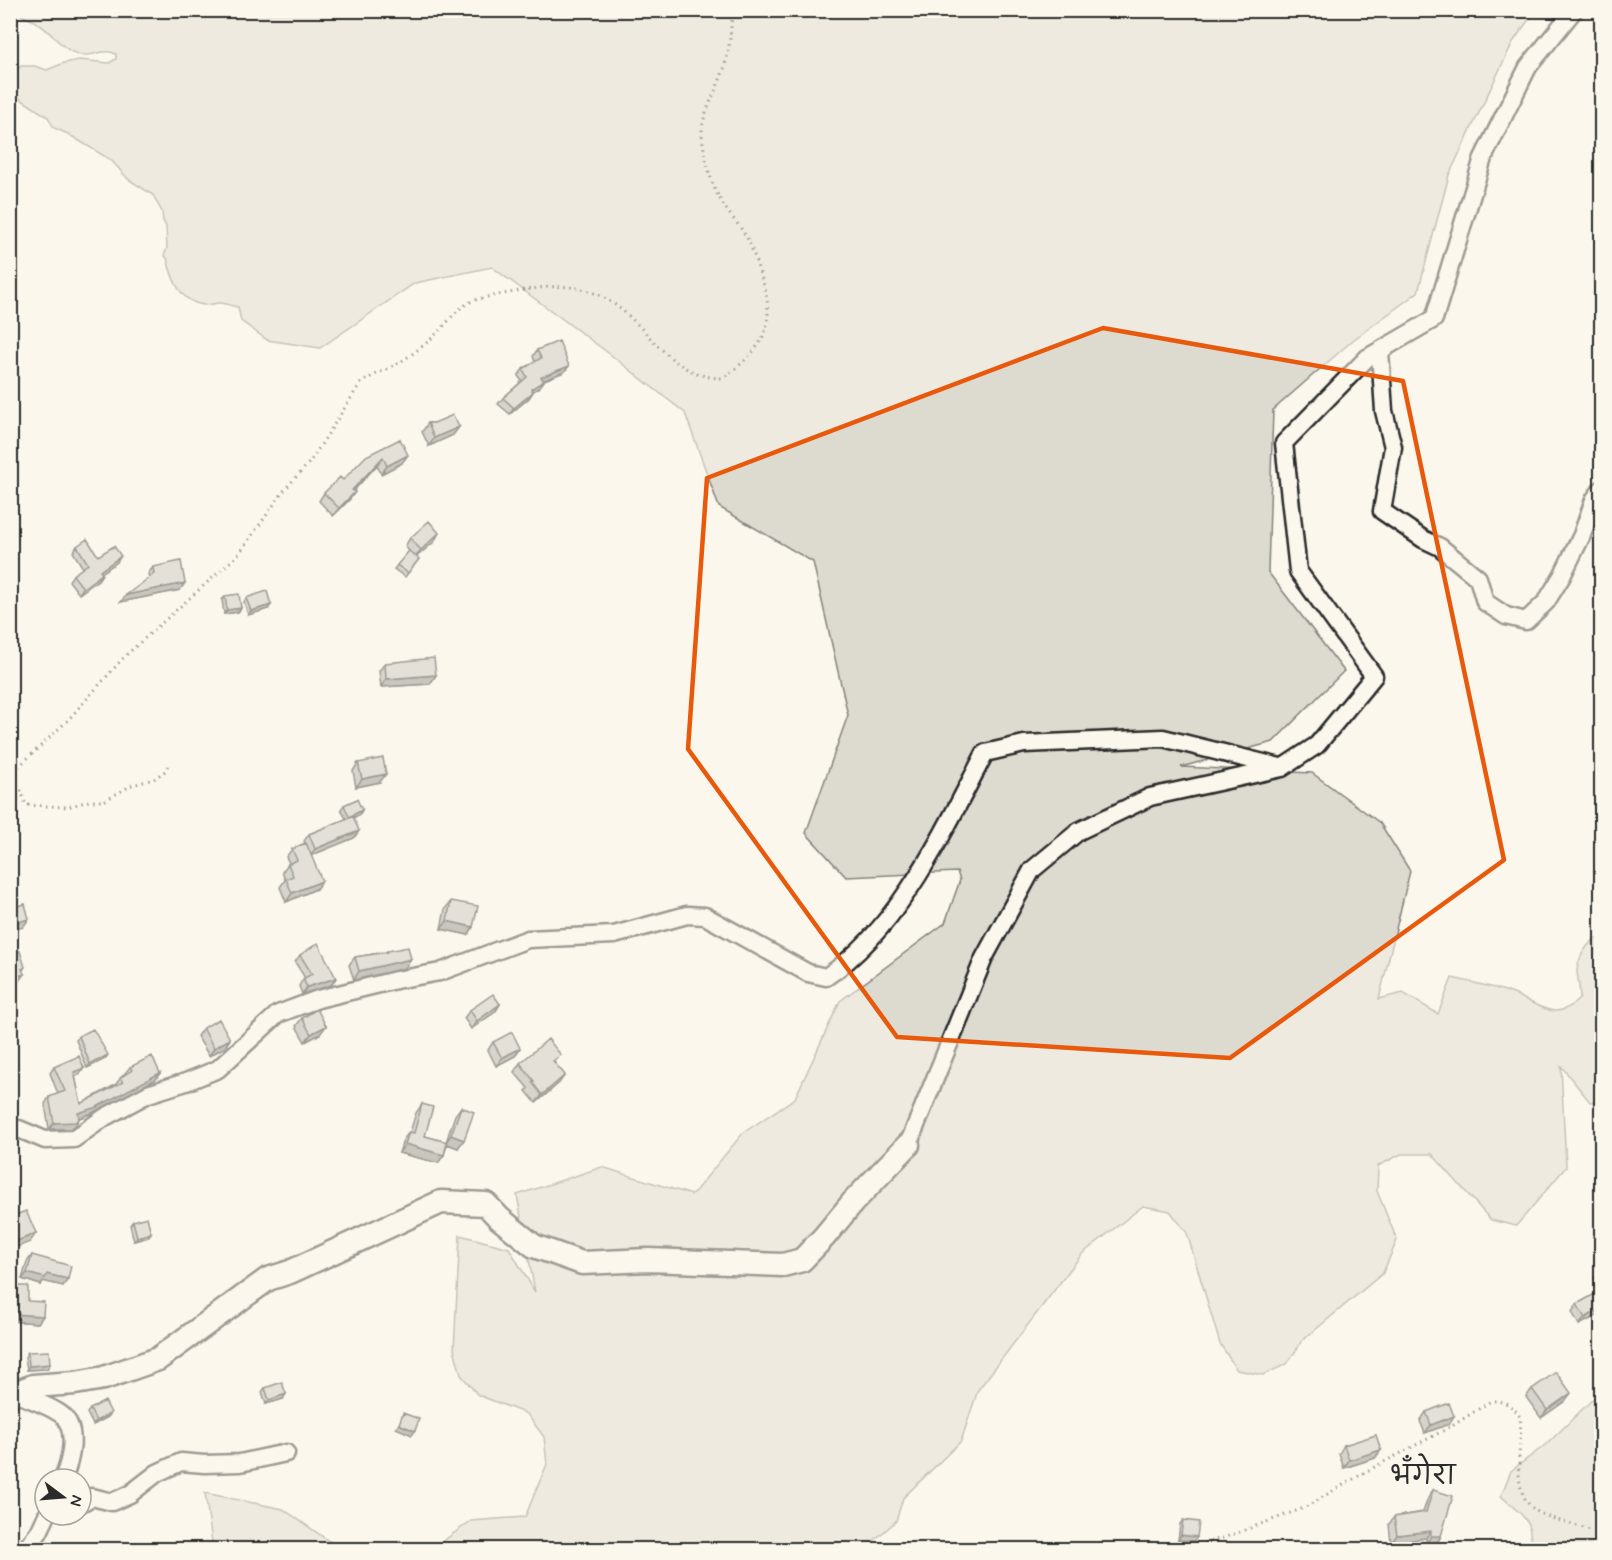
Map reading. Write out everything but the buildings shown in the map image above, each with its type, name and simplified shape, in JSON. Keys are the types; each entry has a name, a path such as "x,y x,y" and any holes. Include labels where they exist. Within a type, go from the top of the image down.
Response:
{"street":[{"path":"12,1394 33,1386 104,1378 158,1359 268,1279 290,1272 441,1202 486,1204 499,1218 534,1246 582,1263 648,1260 783,1265 802,1260 853,1202 908,1145 984,958 1032,870 1079,831 1150,797 1282,768 1317,745 1374,676 1298,571 1284,443 1367,358 1434,319 1483,158 1528,67 1574,10"},
{"path":"1380,351 1384,411 1393,447 1382,511 1422,539 1440,547 1478,578 1485,602 1506,616 1526,621 1546,602 1582,535 1594,500 1602,489"},
{"path":"10,1133 19,1129 45,1140 74,1139 105,1117 148,1094 218,1069 278,1014 318,999 440,972 528,939 614,935 687,915 705,916 807,973 826,977 854,956 894,909 926,864 986,753 1024,744 1163,738 1282,768"},
{"path":"12,1394 45,1406 67,1421 71,1447 68,1467"},
{"path":"93,1497 112,1502 130,1494 158,1473 181,1462 240,1463 286,1453"},
{"path":"25,1550 41,1527"},
{"path":"39,1532 46,1527"}],"path":[{"path":"169,763 165,771 154,779 132,785 104,801 89,801 67,807 26,805 12,771 67,722 126,655 237,556 286,488 310,462 360,384 371,376 399,363 436,334 466,304 543,286 562,285 597,294 613,304 666,355 698,375 723,378 752,353 766,332 769,318 765,288 747,238 720,200 712,181 702,132 725,67 730,46 732,10"},
{"path":"1163,1550 1201,1544 1226,1537 1304,1508 1367,1471 1452,1426 1491,1401 1508,1404 1520,1417 1519,1473 1522,1489 1529,1503 1541,1514 1588,1528 1602,1535"}],"highlighted area":[{"path":"1103,328 1403,381 1504,860 1230,1058 897,1037 688,749 707,478"}],"shaded area":[{"path":"15,10 1535,11 1513,42 1449,175 1418,292 1353,340 1273,410 1268,572 1344,671 1273,742 1181,767 1312,773 1380,823 1410,871 1379,999 1403,993 1438,1014 1452,978 1508,992 1545,1009 1562,1010 1580,998 1577,970 1580,959 1588,945 1601,937 1601,1102 1590,1102 1561,1066 1566,1167 1516,1226 1491,1220 1432,1154 1401,1154 1378,1166 1377,1191 1397,1240 1383,1273 1302,1341 1287,1364 1263,1375 1237,1370 1220,1344 1187,1233 1170,1211 1143,1206 1082,1254 978,1390 961,1441 903,1498 896,1521 864,1549 432,1549 471,1521 525,1517 547,1464 544,1437 527,1414 478,1395 461,1375 454,1349 460,1235 509,1248 535,1292 517,1195 602,1167 692,1195 743,1133 795,1098 840,1001 945,923 960,880 957,872 846,877 806,833 848,715 813,562 719,507 685,413 492,267 415,283 320,348 267,340 241,321 238,307 222,303 205,305 189,300 178,289 164,255 167,248 166,226 153,195 128,179 111,160 54,128 48,117 16,96 11,85 14,72 21,66 34,66 47,70 79,60 109,63 116,59 116,54 104,52 76,54 40,25"},
{"path":"1601,1391 1601,1549 1532,1549 1529,1524 1501,1496 1511,1471 1548,1443"},
{"path":"205,1493 283,1509 329,1541 350,1549 213,1549"}],"district":[{"name":"भँगेरा","path":"1423,1477"}]}
